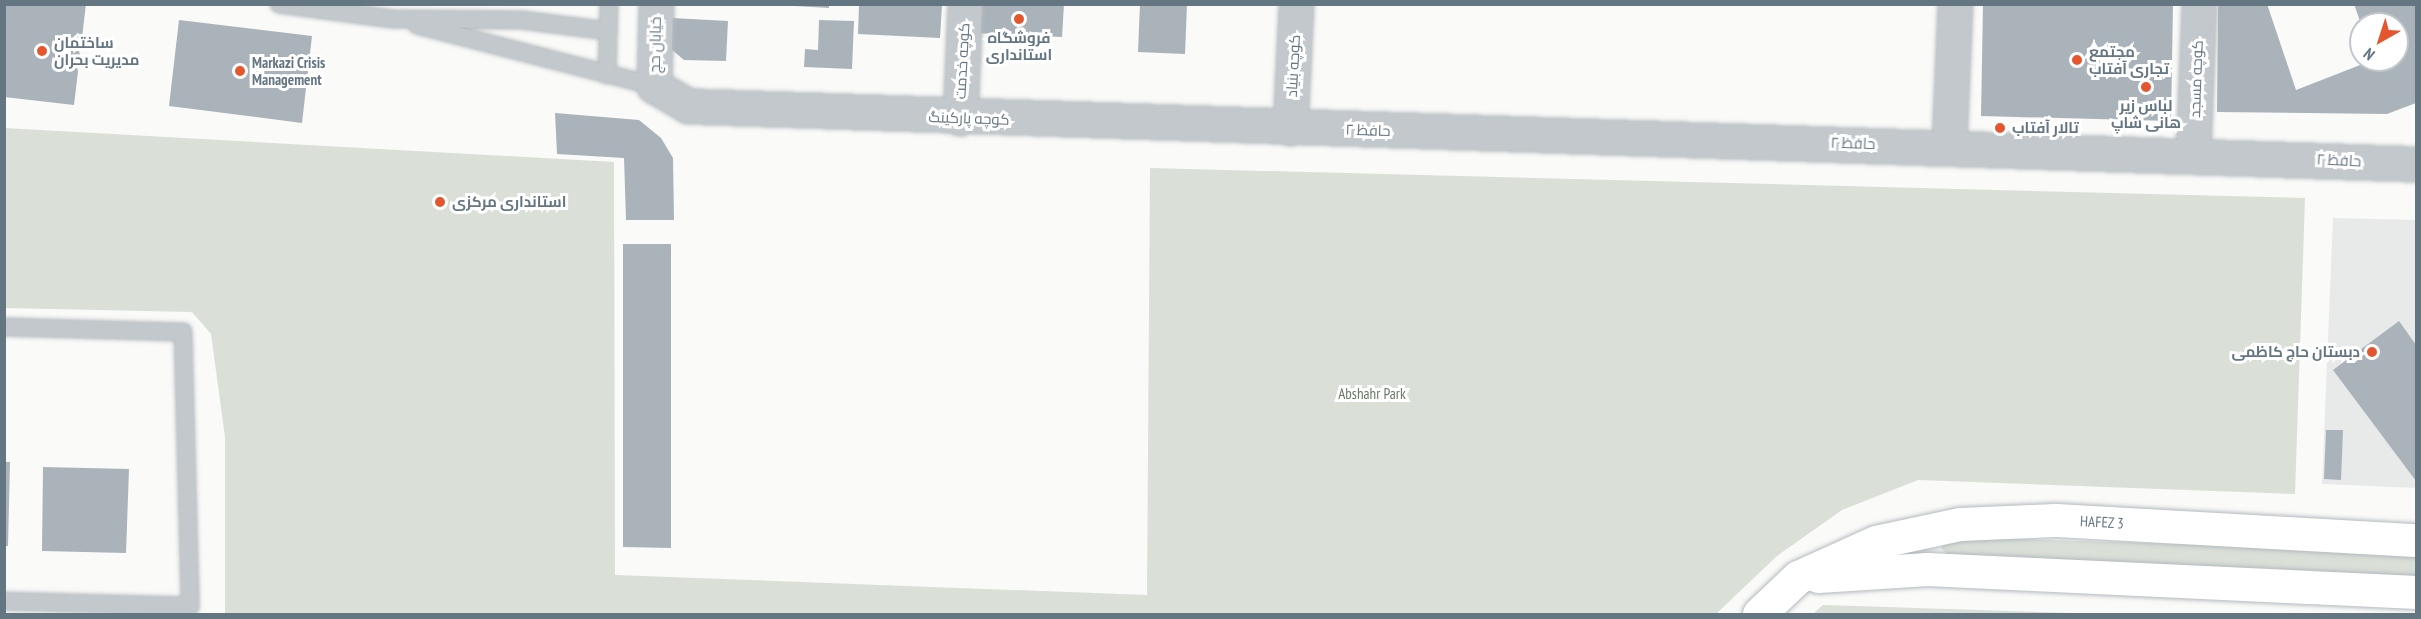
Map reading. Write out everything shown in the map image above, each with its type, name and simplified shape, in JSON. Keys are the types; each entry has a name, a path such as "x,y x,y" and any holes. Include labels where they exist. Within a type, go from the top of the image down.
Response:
{"street":[{"name":"خیابان حج","path":"654,86 656,4"},
{"name":"کوچه خدمت","path":"960,118 965,4"},
{"name":"کوچه بنیاد","path":"1290,128 1296,4"},
{"path":"1949,145 1955,4"},
{"name":"کوچه مسجد","path":"2193,153 2199,4"},
{"name":"کوچه پارکینگ","path":"654,86 688,106 960,118 1290,128"},
{"name":"حافظ ۲","path":"1290,128 1949,145 2193,153 2416,164"},
{"name":"HAFEZ 3","path":"1759,615 1798,577 1875,542 1960,524 2055,520 2416,540"},
{"path":"1798,577 1927,569 2416,592"}],"lane":[{"path":"279,4 522,20 608,31"},
{"path":"607,75 609,4"},
{"path":"394,12 607,75 654,86"},
{"path":"4,327 183,332 190,606 4,601"}],"shaded area":[{"name":"دبستان حاج کاظمی","path":"2333,218 2416,220 2416,488 2322,484"}],"green space":[{"name":"Abshahr Park","path":"5,128 614,162 615,575 1147,595 1150,168 2305,198 2295,494 1918,480 1842,510 1777,556 1716,614 225,614 225,437 211,334 192,312 5,308"},
{"path":"1947,537 2416,551 2416,576 1948,555 1941,548"},
{"path":"1823,605 2104,614 1813,614"}],"building":[{"name":"ساختمان مدیریت بحران","path":"4,4 86,4 74,105 4,97"},
{"path":"795,4 829,4 829,8 795,6"},
{"name":"فروشگاه استانداری","path":"975,4 1064,4 1062,37 974,33"},
{"path":"1140,4 1187,4 1185,54 1138,52"},
{"name":"مجتمع تجاری آفتاب","path":"1983,4 2173,4 2171,121 1981,116"},
{"path":"2218,4 2267,4 2296,90 2349,69 2349,72 2409,72 2409,12 2357,12 2354,4 2416,4 2416,103 2387,114 2217,112"},
{"path":"859,5 942,5 940,38 858,34"},
{"path":"672,18 728,21 726,61 684,60 671,49"},
{"name":"Markazi Crisis Management","path":"179,20 312,36 302,123 169,106"},
{"path":"819,20 854,21 852,69 804,67 805,49 818,50"},
{"path":"555,113 639,120 661,138 673,158 674,220 626,220 624,158 557,154"},
{"path":"623,244 671,244 671,548 623,547"},
{"path":"2399,321 2416,345 2416,481 2333,370"},
{"path":"2326,430 2343,430 2341,480 2324,479"},
{"path":"5,462 10,462 8,546 5,546"},
{"path":"43,467 129,469 126,553 42,551"}],"place":[{"name":"فروشگاه استانداری","path":"1019,19"},
{"name":"ساختمان مدیریت بحران","path":"42,51"},
{"name":"مجتمع تجاری آفتاب","path":"2077,60"},
{"name":"Markazi Crisis Management","path":"240,71"},
{"name":"لباس زیر هانی شاپ","path":"2146,87"},
{"name":"تالار آفتاب","path":"2000,128"},
{"name":"استانداری مرکزی","path":"440,202"},
{"name":"دبستان حاج کاظمی","path":"2372,352"}]}
